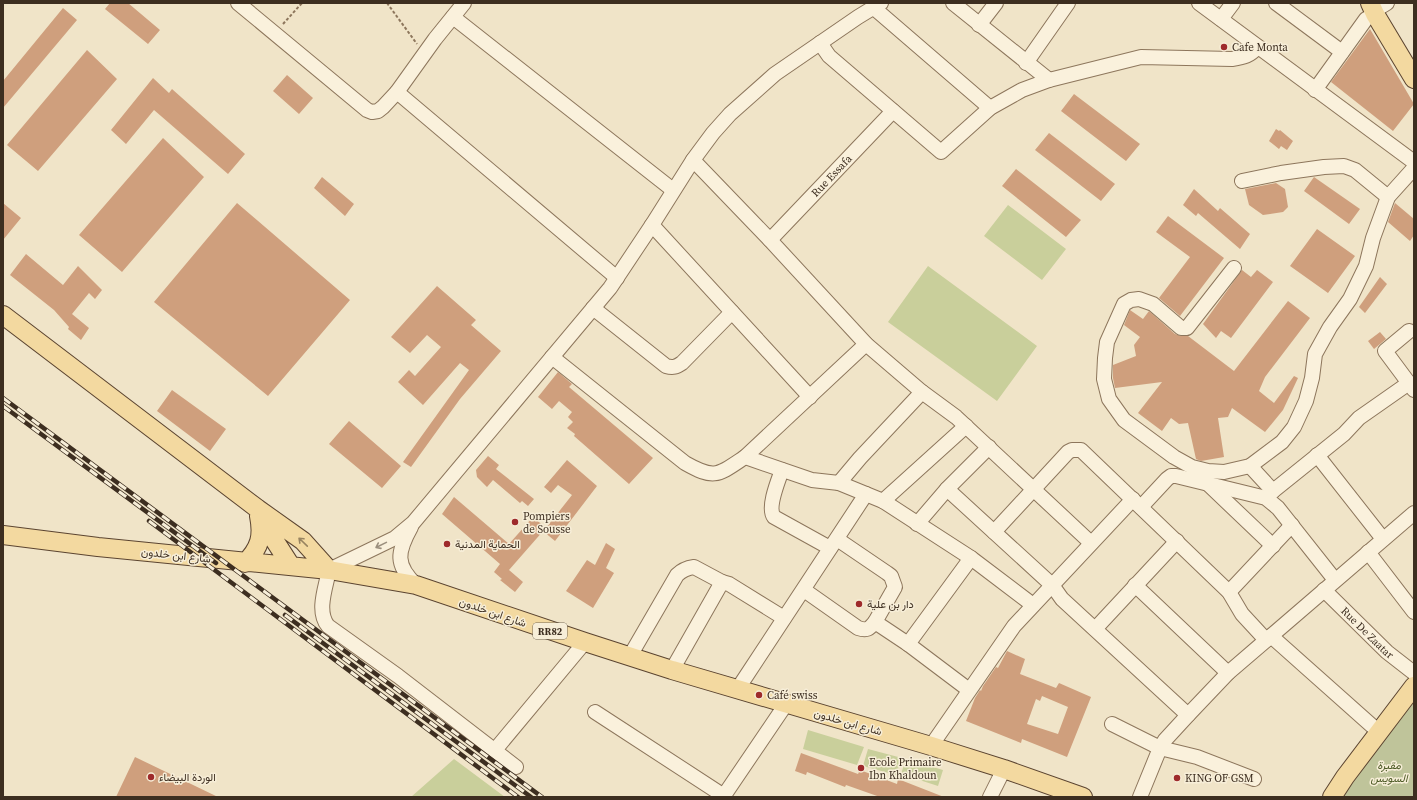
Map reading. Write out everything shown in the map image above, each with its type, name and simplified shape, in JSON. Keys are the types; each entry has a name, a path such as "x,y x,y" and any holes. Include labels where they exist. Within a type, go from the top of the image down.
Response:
{"main road":[{"path":"1376,8 1414,79"},
{"path":"3,315 258,509 303,541 329,570"},
{"path":"245,563 258,546 261,526 258,509"},
{"path":"258,509 273,538 291,566"},
{"name":"شارع ابن خلدون","path":"3,535 245,563 329,570 416,585 672,670 931,746 1004,769 1082,797"},
{"path":"1332,797 1414,686"}],"street":[{"path":"238,3 367,110 372,112 378,111 397,92 464,3"},
{"path":"953,3 1049,80"},
{"path":"979,25 996,3"},
{"path":"1026,63 1068,3"},
{"path":"1199,3 1414,162"},
{"path":"1221,19 1233,3"},
{"path":"1276,3 1342,52"},
{"path":"516,767 398,676 328,626 324,618 322,607 329,570 395,538 413,523 617,278 652,226 693,160 718,128 754,92 775,74 877,5 990,108"},
{"path":"1315,90 1366,19 1376,8"},
{"path":"454,17 673,190"},
{"path":"820,43 829,56 941,152 990,108 1022,90 1049,80 1141,57 1232,59 1246,57 1258,47"},
{"path":"397,92 617,278"},
{"name":"Rue Essafa","path":"770,240 893,111"},
{"path":"693,160 770,240 866,344 922,392 956,417 1092,543"},
{"path":"1242,181 1281,173 1324,167 1344,166 1355,170 1388,197"},
{"path":"1234,268 1187,328 1181,328 1153,304 1139,299 1131,300 1124,304 1107,342 1104,380 1109,399 1124,420 1174,457 1192,467 1208,471 1224,472 1250,466 1282,442 1294,427 1306,401 1312,378 1315,354 1330,327 1350,299 1366,266 1373,238 1388,197 1414,168"},
{"path":"652,226 810,397"},
{"path":"593,308 666,366 671,368 674,368 682,363 732,312"},
{"path":"1270,495 1344,434 1359,418 1376,405 1411,387 1385,351 1409,330"},
{"path":"552,357 685,463 701,472 719,473 725,471 745,457 866,344"},
{"path":"839,483 860,458 922,392"},
{"path":"883,501 966,426"},
{"path":"917,524 947,489 989,447"},
{"path":"994,532 1068,452 1077,449 1082,450 1230,592 1242,614 1380,733"},
{"path":"1317,455 1382,539"},
{"path":"745,457 812,480 839,483 883,501 970,558 1033,605"},
{"path":"1250,466 1278,508 1335,580"},
{"path":"782,470 771,508 772,515 833,544 887,573 891,576 895,587 875,622 870,628 864,630 858,628 804,590"},
{"path":"931,746 1014,626 1092,543 1137,503 1171,476 1270,495"},
{"path":"1207,483 1273,546"},
{"path":"947,489 1052,585 1062,599 1188,715"},
{"path":"737,690 866,494"},
{"path":"1140,797 1160,748 1165,740 1228,673 1414,512"},
{"path":"413,523 403,541 400,554 403,572 416,585"},
{"path":"1230,592 1292,525"},
{"path":"1095,629 1177,541"},
{"path":"1368,552 1414,612"},
{"path":"908,644 970,558"},
{"path":"630,656 677,575 689,568 694,567 722,582 729,584 784,618"},
{"path":"672,670 722,582"},
{"path":"1135,585 1228,673"},
{"name":"Rue De Zaatar","path":"1324,590 1388,652 1414,673"},
{"path":"875,622 908,644 970,690"},
{"path":"495,750 585,642"},
{"path":"595,712 724,796 786,704"},
{"path":"1112,724 1160,748 1197,757 1254,779"},
{"path":"990,797 1004,769"}],"path":[{"path":"274,34 302,3"},
{"path":"387,3 415,40 424,56"}],"green space":[{"path":"1008,205 1066,249 1042,280 984,236"},
{"path":"928,266 1037,346 997,401 888,322"},
{"name":"مقبرة السويس","path":"1414,697 1414,797 1339,797"},
{"path":"808,730 864,747 857,765 803,749"},
{"path":"868,749 902,758 896,775 863,766"},
{"path":"454,759 505,797 411,797"},
{"path":"906,759 943,770 938,786 901,774"}],"building":[{"path":"110,3 128,3 160,30 148,44 105,9"},
{"path":"63,8 77,20 3,108 3,81"},
{"path":"1370,29 1414,104 1393,131 1331,82"},
{"path":"87,50 117,79 38,171 7,145"},
{"path":"287,75 313,98 299,114 273,91"},
{"path":"153,78 169,93 172,89 245,154 228,174 154,110 126,144 111,130"},
{"path":"1074,94 1140,144 1126,161 1061,111"},
{"path":"1276,129 1279,131 1280,130 1293,141 1287,150 1281,146 1279,149 1269,141"},
{"path":"1049,133 1115,184 1101,201 1035,150"},
{"path":"163,138 204,177 122,272 79,235"},
{"path":"1016,169 1081,220 1066,237 1002,186"},
{"path":"322,177 354,204 345,216 314,188"},
{"path":"1314,177 1360,209 1349,224 1304,191"},
{"path":"1276,183 1285,189 1288,207 1283,212 1263,215 1249,205 1245,189"},
{"path":"1194,189 1218,211 1220,208 1250,234 1240,249 1198,213 1196,216 1183,205"},
{"path":"3,203 21,218 3,240"},
{"path":"237,203 350,300 268,396 154,302"},
{"path":"1395,203 1414,219 1414,235 1410,241 1388,222"},
{"path":"1168,216 1224,258 1180,316 1159,298 1190,257 1156,232"},
{"path":"1317,229 1355,256 1328,293 1290,266"},
{"path":"26,254 63,285 78,266 102,290 95,299 89,293 72,314 89,328 81,340 68,329 69,327 54,310 10,275"},
{"path":"1242,270 1251,277 1257,270 1273,282 1231,338 1221,331 1216,338 1203,324"},
{"path":"1380,277 1387,284 1365,313 1359,307"},
{"path":"437,286 476,320 471,325 501,351 460,399 411,467 403,462 469,370 460,363 423,405 398,382 409,370 415,376 441,347 427,335 410,353 391,337"},
{"path":"1288,301 1310,318 1265,377 1259,391 1274,403 1294,376 1298,378 1283,410 1265,432 1232,408 1228,417 1218,418 1224,457 1201,461 1196,459 1188,423 1179,424 1171,418 1162,431 1138,413 1162,382 1115,388 1113,365 1136,356 1134,345 1140,337 1124,325 1130,310 1143,319 1149,311 1175,334 1188,336 1234,371"},
{"path":"1380,332 1386,339 1374,349 1368,341"},
{"path":"558,372 572,384 569,387 653,458 629,484 574,436 575,434 567,428 573,422 568,417 572,412 559,401 552,409 538,397"},
{"path":"172,390 226,429 210,451 157,411"},
{"path":"349,421 401,466 382,488 329,444"},
{"path":"488,456 499,465 496,469 534,499 528,506 522,501 520,503 493,480 487,487 477,477 476,470"},
{"path":"567,460 597,486 555,541 543,531 509,570 523,582 515,592 500,580 502,579 494,572 500,564 442,514 454,497 509,544 533,517 546,528 572,495 558,485 551,493 544,487"},
{"path":"606,543 615,549 606,568 614,573 593,608 566,591 587,560 595,565"},
{"path":"1007,651 1025,659 1020,674 1056,688 1059,683 1091,697 1067,757 1022,739 1021,743 966,721 975,698 996,667 998,668","holes":["1042,696 1068,707 1058,734 1027,724 1036,699 1040,701"]},
{"path":"801,753 858,774 860,770 897,784 898,779 944,797 880,797 846,785 845,787 807,772 806,775 795,771"},
{"name":"الوردة البيضاء","path":"135,757 218,797 116,797"}],"railway":[{"path":"3,398 542,797"},
{"path":"3,406 216,563"},
{"path":"149,521 518,797"},
{"path":"285,615 531,797"}],"place":[{"name":"Cafe Monta","path":"1224,47"},
{"name":"Pompiers de Sousse","path":"515,522"},
{"name":"الحماية المدنية","path":"447,544"},
{"name":"دار بن علية","path":"859,604"},
{"name":"Café swiss","path":"759,695"},
{"name":"Ecole Primaire Ibn Khaldoun","path":"861,768"},
{"name":"الوردة البيضاء","path":"151,777"},
{"name":"KING OF GSM","path":"1177,778"}]}
